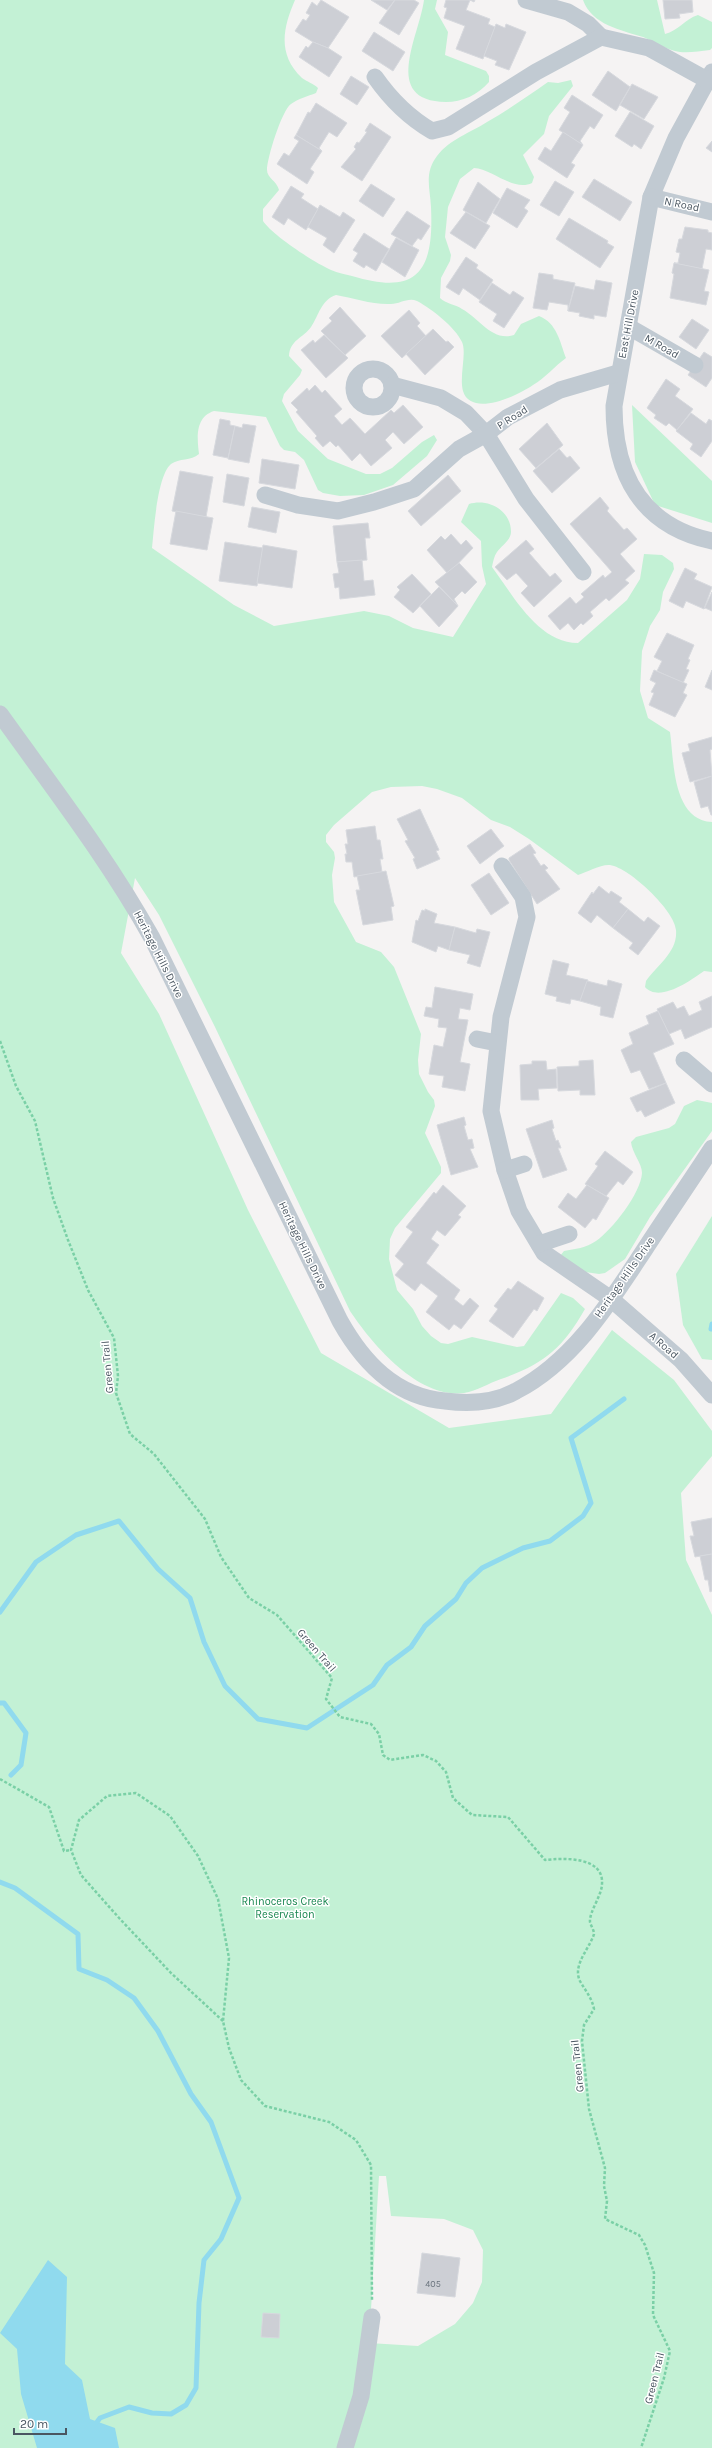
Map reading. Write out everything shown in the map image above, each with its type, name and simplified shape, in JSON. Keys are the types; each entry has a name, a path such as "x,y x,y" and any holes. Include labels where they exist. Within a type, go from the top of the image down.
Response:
{"street":[{"path":"526,0 568,12 588,24 601,38 649,48 710,76"},
{"path":"375,77 392,102 417,122 432,131 448,127 536,72 601,38"},
{"name":"East Hill Drive","path":"710,76 673,144 651,197 629,327 618,373 614,406 614,433 619,458 628,481 641,500 657,517 677,530 712,541"},
{"name":"N Road","path":"651,197 712,212"},
{"name":"M Road","path":"629,327 695,364"},
{"name":"P Road","path":"392,385 442,398 466,413 486,434 508,417 560,390 618,373"},
{"path":"265,495 298,505 338,511 374,502 414,488 460,449 486,434 526,499 583,572"},
{"name":"Heritage Hills Drive","path":"0,714 80,825 132,902 159,952 340,1320 353,1343 370,1365 387,1380 409,1393 434,1400 463,1403 489,1401 515,1392 539,1378 561,1360 611,1299 712,1148"},
{"name":"A Road","path":"502,866 523,897 533,917 501,1017 497,1043 492,1111 505,1170 519,1211 544,1253 611,1299 682,1360 712,1395"},
{"path":"477,1039 497,1043"},
{"path":"684,1060 712,1084"},
{"path":"505,1170 524,1164"},
{"path":"539,1244 569,1234"},
{"path":"345,2448 361,2396 372,2318"}],"path":[{"name":"Green Trail","path":"0,1041 16,1086 35,1121 53,1198 68,1240 88,1290 114,1338 118,1376 116,1393 130,1434 154,1454 205,1519 221,1557 249,1598 277,1615 332,1678 326,1698 340,1716 371,1724 379,1734 383,1755 390,1760 423,1755 436,1761 446,1772 453,1798 472,1815 508,1817 545,1860 572,1858 585,1862 600,1874 602,1884 590,1921 594,1934 580,1961 578,1976 589,1995 594,2010 587,2017 582,2032 589,2109 604,2168 604,2186 607,2201 605,2219 639,2235 645,2245 654,2273 654,2315 670,2351 664,2378 641,2448"},
{"path":"0,1779 49,1807 64,1851 71,1850"},
{"path":"223,2021 171,1973 115,1914 81,1875 71,1850 79,1820 107,1796 136,1793 170,1816 198,1856 218,1900 228,1958 223,2021 229,2048 241,2080 265,2106 329,2122 356,2140 371,2165 372,2318"}],"green space":[{"name":"Rhinoceros Creek Reservation","path":"0,0 295,0 285,31 286,50 294,69 302,78 318,88 316,93 291,104 287,108 279,124 272,145 267,173 279,190 263,209 263,221 275,234 294,248 331,270 339,273 374,281 393,283 407,280 417,273 425,262 429,248 431,207 429,175 430,168 437,156 454,141 503,113 548,82 558,83 571,80 573,86 549,116 544,134 523,155 534,177 532,183 518,185 481,169 474,168 460,179 448,207 445,237 451,255 450,261 441,278 440,298 445,302 462,309 486,328 499,335 514,335 521,324 539,316 550,323 554,328 566,358 537,382 517,394 496,402 485,404 475,403 468,399 463,391 462,379 464,352 462,342 459,336 449,325 429,309 414,300 407,300 394,304 384,304 336,295 331,297 321,308 308,331 294,343 290,351 289,356 302,370 300,375 284,394 282,401 298,431 328,459 366,474 380,474 392,468 422,442 434,435 437,440 427,456 393,485 364,495 340,496 323,493 318,490 304,460 295,452 284,450 280,446 266,417 214,411 203,418 200,423 198,435 199,454 192,458 174,462 166,470 159,491 152,548 234,605 274,626 364,611 389,616 413,628 453,637 486,584 482,566 481,541 461,522 469,504 491,504 503,512 510,524 511,532 508,540 496,554 492,567 528,616 539,626 551,635 564,641 578,643 627,600 640,579 644,554 662,555 673,563 674,569 663,592 660,610 650,626 642,651 640,691 648,718 670,732 674,772 682,800 689,811 699,819 712,822 712,972 704,971 683,985 666,992 658,993 651,991 645,987 646,981 670,952 676,938 676,930 674,922 668,912 650,892 629,874 610,865 598,867 578,875 510,827 491,820 462,798 437,789 422,786 391,787 372,792 334,825 326,835 326,842 334,852 335,858 332,875 334,902 356,942 381,952 394,967 421,1034 418,1060 419,1074 434,1100 435,1106 425,1133 441,1167 441,1173 395,1228 390,1239 389,1259 397,1290 413,1309 422,1326 431,1336 441,1343 448,1344 472,1337 517,1347 524,1346 561,1293 573,1298 585,1309 577,1323 560,1345 540,1361 529,1367 478,1389 464,1393 447,1393 430,1387 398,1367 371,1339 350,1311 215,1027 159,915 135,878 121,953 159,1014 248,1210 321,1353 449,1428 551,1414 612,1330 674,1380 712,1431 712,1456 681,1493 686,1560 712,1615 712,2448 0,2448","holes":["379,2176 386,2176 391,2216 444,2219 473,2230 483,2250 482,2282 473,2303 455,2324 418,2346 369,2343"]},
{"path":"424,0 437,0 435,9 448,32 445,55 486,71 489,76 489,82 475,94 458,101 446,102 426,99 414,91 409,79 409,64"},
{"path":"583,0 657,0 665,34 698,15 712,22 712,48 710,50 688,52 670,50 643,37 617,29 600,21 587,8"},
{"path":"632,405 712,481 712,523 655,505 635,462"},
{"path":"697,1100 712,1103 712,1131 650,1217 625,1259 605,1273 599,1274 578,1271 560,1256 564,1251 588,1245 603,1236 625,1210 637,1191 642,1169 631,1142 636,1137 669,1128 675,1124 684,1106"},
{"path":"712,1216 712,1360 702,1359 683,1325 676,1274"}],"water":[{"path":"48,2260 67,2277 65,2364 82,2380 90,2419 115,2428 119,2448 37,2448 21,2394 17,2349 0,2333"}],"building":[{"path":"321,0 349,17 328,48 313,42 295,31 303,19 306,21 310,15 306,13 312,2 317,6"},
{"path":"371,0 395,0 387,10"},
{"path":"395,0 414,0 419,3 399,35 379,23"},
{"path":"446,0 470,0 466,10 490,19 488,24 495,27 483,59 456,49 465,26 444,18 447,8 444,7"},
{"path":"663,0 692,0 693,12 679,14 680,18 665,19"},
{"path":"496,24 505,28 506,24 526,32 509,70 495,65 497,61 484,56"},
{"path":"374,32 405,52 393,71 362,51"},
{"path":"313,42 328,48 342,57 329,77 299,57 306,46 308,48"},
{"path":"608,71 630,87 616,111 592,95"},
{"path":"351,76 369,87 357,105 340,94"},
{"path":"632,84 658,97 644,119 620,105"},
{"path":"572,95 603,115 594,129 590,126 580,141 583,145 559,130 570,112 564,108"},
{"path":"316,103 347,123 337,137 329,132 319,148 322,151 296,135 308,112 310,113"},
{"path":"630,112 654,126 641,149 634,144 632,147 615,136"},
{"path":"370,123 391,137 362,181 341,167 356,149 354,147 367,132 365,131"},
{"path":"563,132 583,145 571,163 575,165 567,178 538,159 545,147 551,151"},
{"path":"296,135 322,151 310,169 314,172 307,184 277,164 284,153 289,156 299,141 294,138"},
{"path":"712,141 712,152 706,148"},
{"path":"594,179 632,202 620,221 582,197"},
{"path":"555,181 574,192 559,216 540,205"},
{"path":"478,182 500,199 486,223 463,210"},
{"path":"371,184 395,199 383,217 359,201"},
{"path":"291,186 304,194 301,198 318,209 306,230 288,218 284,225 272,217"},
{"path":"507,188 530,200 524,208 528,211 517,228 493,213"},
{"path":"320,205 340,217 343,212 355,220 334,253 323,245 327,238 308,227"},
{"path":"407,211 430,226 421,240 418,238 412,246 391,234"},
{"path":"466,212 490,226 475,249 450,233"},
{"path":"569,218 608,241 607,243 614,247 600,268 556,239"},
{"path":"685,227 708,230 708,232 712,233 712,250 706,249 702,269 674,263 678,263 680,253 676,252 679,239 682,239"},
{"path":"364,233 389,249 376,271 366,265 364,268 353,261 358,253 353,250"},
{"path":"396,238 419,250 405,277 382,262"},
{"path":"466,257 478,265 476,268 493,280 480,300 463,288 459,295 446,287"},
{"path":"674,263 709,270 704,291 709,292 706,305 670,298 674,274 672,273"},
{"path":"539,273 553,275 553,279 575,283 568,311 568,305 549,302 547,310 533,308"},
{"path":"596,280 612,283 606,317 594,315 594,319 579,316 580,313 568,311 575,286 594,290"},
{"path":"492,283 510,295 513,291 524,298 504,328 493,321 497,314 479,302"},
{"path":"340,307 366,336 345,355 321,331 332,321 329,318"},
{"path":"409,310 420,323 417,326 426,336 402,358 381,336"},
{"path":"692,319 709,330 696,349 679,337"},
{"path":"433,329 446,342 448,341 454,347 425,375 406,354"},
{"path":"324,335 348,358 326,378 301,350 313,340 315,343"},
{"path":"704,352 712,357 712,378 706,387 688,375"},
{"path":"666,379 680,389 675,396 693,409 677,430 669,423 666,426 654,418 656,415 647,408"},
{"path":"315,385 322,393 325,390 342,409 334,416 342,425 350,418 365,434 391,410 394,413 403,405 423,427 404,444 393,432 385,440 392,448 371,466 360,453 352,461 338,445 336,447 330,441 323,447 315,438 317,436 296,412 298,410 291,403 307,388 309,391"},
{"path":"691,413 706,424 709,419 712,421 712,441 701,457 690,449 693,444 676,431"},
{"path":"220,419 230,421 230,425 235,426 228,458 213,455"},
{"path":"547,423 563,445 536,468 519,449"},
{"path":"243,424 256,426 249,463 228,459 235,426 242,428"},
{"path":"559,449 567,458 570,456 580,468 552,493 533,471"},
{"path":"262,459 299,465 295,489 259,483"},
{"path":"180,471 213,477 206,517 172,511"},
{"path":"227,474 249,478 244,506 223,502"},
{"path":"448,475 461,491 421,526 408,511"},
{"path":"600,497 609,508 607,511 624,530 627,528 637,539 620,554 635,571 625,580 629,583 609,601 606,598 590,612 593,616 583,625 581,623 574,630 568,623 560,630 548,616 570,597 576,604 584,597 581,594 603,575 605,578 612,572 570,524"},
{"path":"252,507 280,512 276,533 248,527"},
{"path":"176,511 213,518 207,550 170,544"},
{"path":"368,523 370,538 365,538 367,560 337,562 333,526"},
{"path":"451,534 461,545 466,540 473,548 448,574 427,550 441,536 445,540"},
{"path":"526,540 534,549 529,553 550,577 555,573 562,581 534,607 521,593 528,586 516,573 507,580 495,567"},
{"path":"225,542 263,548 257,586 219,581"},
{"path":"263,545 297,551 292,588 257,583"},
{"path":"362,560 364,581 373,580 375,595 340,599 339,587 335,588 333,574 339,573 337,562"},
{"path":"459,563 477,582 465,594 462,591 454,599 458,606 435,582"},
{"path":"685,568 697,574 694,579 712,587 704,609 686,601 683,608 669,601"},
{"path":"412,574 431,594 413,613 394,597 400,590 397,587"},
{"path":"439,587 458,606 439,627 420,606"},
{"path":"712,592 712,611 705,608 704,609"},
{"path":"667,633 694,645 688,659 690,660 686,669 689,670 683,683 657,671 662,661 654,657"},
{"path":"654,670 687,684 683,693 687,695 675,717 649,705 654,693 651,692 656,683 650,680"},
{"path":"712,670 712,690 705,687"},
{"path":"712,737 712,749 710,750 712,776 690,782 682,753 690,751 688,744"},
{"path":"712,776 711,815 708,806 701,808 694,782"},
{"path":"420,809 439,850 436,851 440,859 417,869 413,859 415,858 405,841 408,840 397,819"},
{"path":"375,826 377,840 380,840 383,859 380,859 382,872 354,877 352,862 346,862 345,854 347,854 345,844 348,844 346,830"},
{"path":"491,829 504,846 480,864 467,846"},
{"path":"530,844 536,853 533,854 541,866 544,864 548,868 545,870 560,889 537,904 509,860 509,858"},
{"path":"386,871 394,906 391,907 393,920 363,925 356,890 360,890 357,876"},
{"path":"489,873 509,903 491,915 471,885"},
{"path":"599,886 609,894 611,891 622,898 619,902 628,909 613,928 597,915 591,923 578,913 592,892 593,894"},
{"path":"425,909 437,914 434,923 455,927 449,950 438,946 436,952 412,942 416,920 418,921 422,910 425,911"},
{"path":"628,909 644,922 648,917 660,926 638,955 629,948 633,943 613,928"},
{"path":"455,927 476,933 477,929 490,932 480,967 467,963 470,955 449,950"},
{"path":"553,960 569,964 566,975 588,980 580,1001 571,999 570,1004 556,1001 557,997 545,994"},
{"path":"608,980 622,984 613,1018 600,1015 601,1007 580,1001 587,981 607,986"},
{"path":"435,987 473,994 470,1010 460,1008 458,1019 468,1020 460,1062 470,1064 465,1091 442,1087 444,1076 429,1074 434,1045 443,1047 447,1028 438,1027 439,1019 424,1016 426,1007 432,1008"},
{"path":"712,996 712,1027 685,1039 681,1029 669,1034 657,1009 673,1002 677,1009 684,1006 689,1016 702,1010 699,1002"},
{"path":"658,1011 674,1044 653,1053 666,1083 649,1089 640,1070 631,1073 621,1050 633,1044 629,1033 649,1024 646,1016"},
{"path":"593,1060 595,1095 580,1095 580,1090 558,1091 557,1067 579,1066 579,1061"},
{"path":"532,1061 546,1061 547,1070 556,1069 557,1088 538,1089 539,1100 521,1100 520,1065 532,1064"},
{"path":"666,1083 675,1103 645,1117 641,1110 637,1112 630,1098"},
{"path":"464,1117 466,1125 464,1126 468,1140 472,1139 474,1148 470,1149 478,1167 451,1175 437,1125"},
{"path":"552,1120 554,1128 552,1129 556,1141 558,1140 561,1148 558,1148 567,1170 543,1178 526,1129"},
{"path":"605,1151 633,1172 623,1185 618,1181 606,1196 585,1184 598,1166 595,1164"},
{"path":"443,1185 466,1206 458,1215 461,1217 445,1236 437,1230 431,1239 439,1245 426,1263 460,1290 454,1299 463,1306 470,1298 479,1306 461,1329 454,1324 449,1330 426,1312 438,1296 421,1283 415,1291 395,1275 404,1264 395,1256 413,1232 406,1227 434,1192 436,1194"},
{"path":"587,1185 609,1198 596,1220 593,1218 585,1228 558,1207 568,1193 576,1199"},
{"path":"518,1281 544,1298 537,1311 534,1309 513,1338 489,1321 498,1309 494,1306 508,1288 511,1290"},
{"path":"712,1518 712,1554 695,1557 690,1536 694,1536 691,1522"},
{"path":"712,1554 712,1591 710,1592 708,1580 705,1580 700,1556"},
{"path":"422,2253 460,2258 455,2297 417,2293"},
{"path":"263,2313 280,2314 279,2338 261,2337"}],"waterway":[{"path":"711,1329 712,1324"},
{"path":"0,1612 36,1562 76,1535 119,1521 158,1569 190,1598 204,1642 225,1686 258,1719 307,1728 373,1685 387,1665 411,1647 425,1626 456,1599 466,1583 482,1568 523,1548 550,1541 583,1516 591,1503 571,1438 624,1399"},
{"path":"0,1703 4,1703 26,1733 21,1765 11,1775"},
{"path":"0,1882 15,1888 78,1934 79,1969 107,1980 134,1998 158,2031 191,2094 211,2122 239,2198 221,2239 204,2260 199,2303 196,2388 186,2405 171,2414 152,2413 129,2407 100,2418 97,2422"}]}
